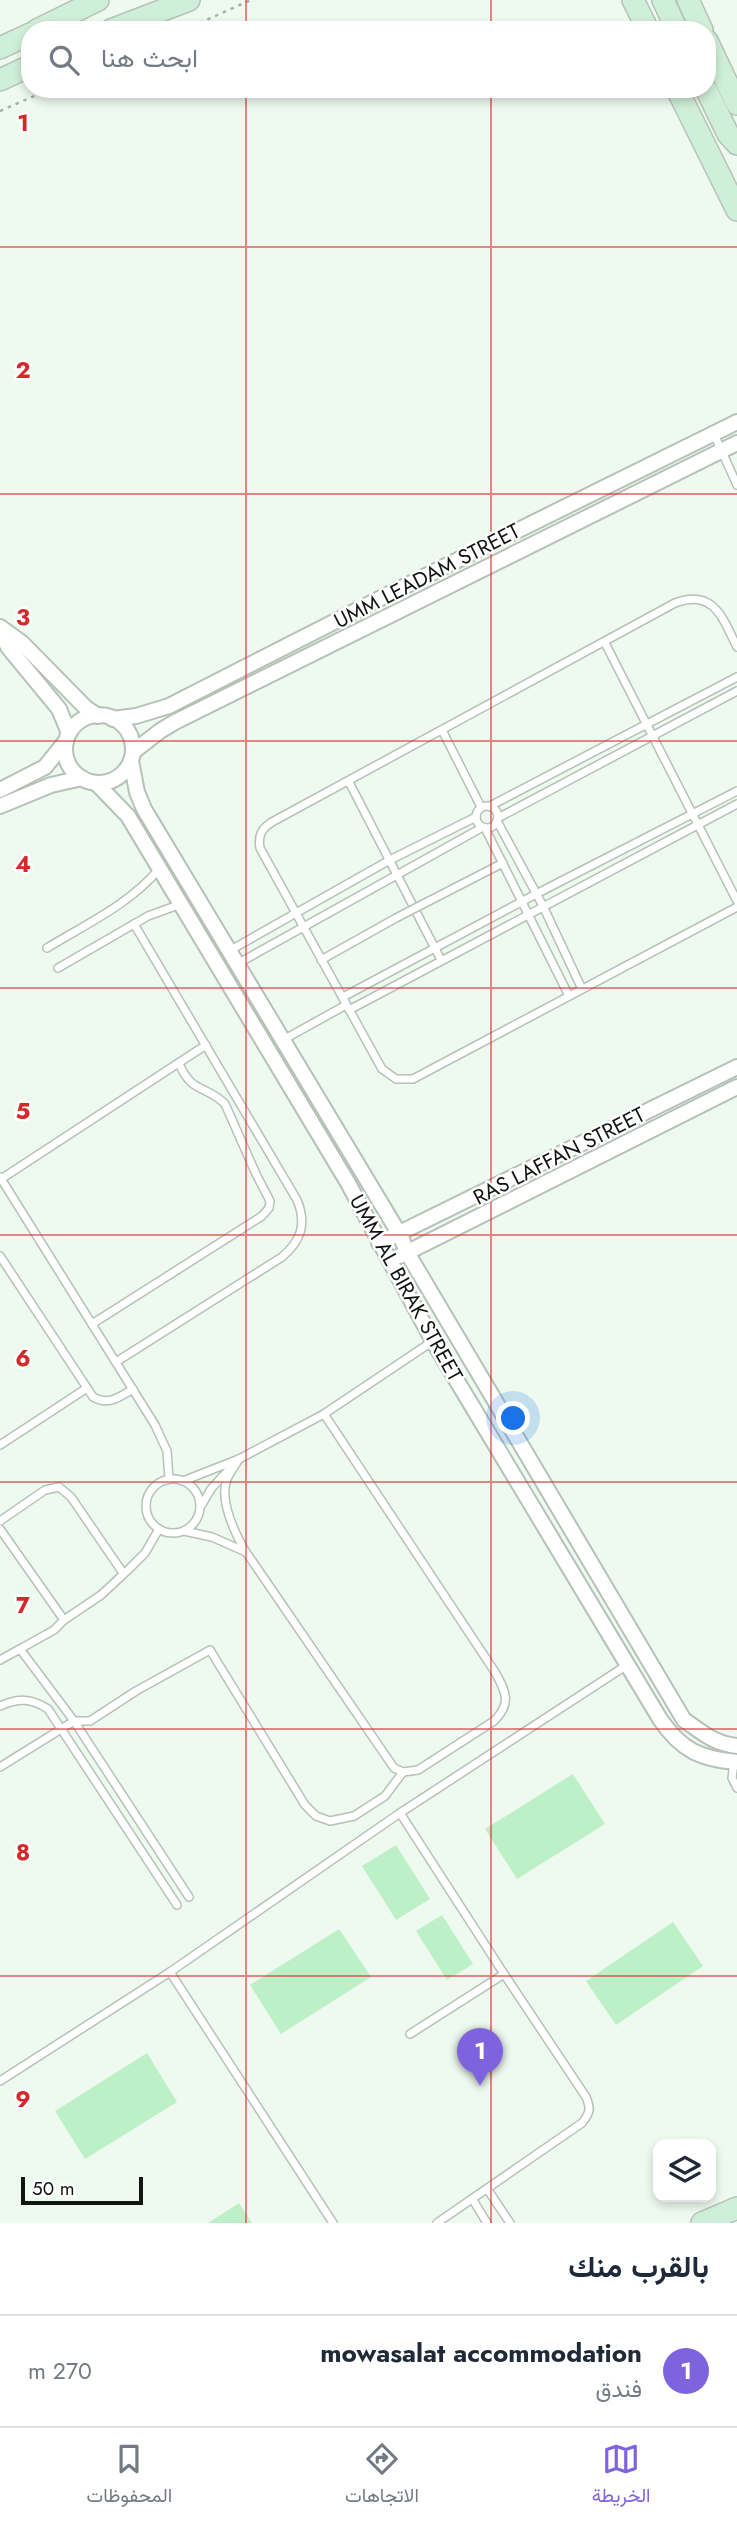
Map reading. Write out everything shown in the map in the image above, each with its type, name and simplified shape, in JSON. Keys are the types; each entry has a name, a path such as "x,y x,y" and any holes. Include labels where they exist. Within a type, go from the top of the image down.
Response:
{"main road":[{"path":"55,21 98,0"},
{"path":"123,21 155,0"},
{"path":"133,21 189,0"},
{"path":"634,0 644,21"},
{"path":"663,0 673,21"},
{"path":"688,0 698,21"},
{"path":"0,48 21,38"},
{"path":"716,60 737,104"},
{"path":"0,80 21,70"},
{"path":"681,98 737,210"},
{"path":"710,98 728,134 737,144"},
{"path":"702,2223 737,2208"}],"street":[{"name":"UMM LEADAM STREET","path":"113,719 136,716 169,706 737,422"},
{"name":"UMM LEADAM STREET","path":"132,757 160,731 175,722 737,443"},
{"path":"381,598 390,616"},
{"path":"0,628 8,648 59,709 68,737 65,748 69,766 89,781"},
{"path":"0,628 22,643 86,708 98,716 113,719 128,733 132,757 123,773 111,781 51,785 0,806"},
{"path":"0,790 45,767 78,723 98,716"},
{"name":"UMM AL BIRAK STREET","path":"132,757 137,792 144,809 400,1235 408,1254 684,1720 706,1737 719,1743 737,1746"},
{"name":"UMM AL BIRAK STREET","path":"89,781 128,816 348,1183 433,1341 673,1738 705,1758 735,1762"},
{"name":"RAS LAFFAN STREET","path":"379,1243 737,1067"},
{"name":"RAS LAFFAN STREET","path":"389,1260 408,1254 737,1087"},
{"path":"348,1183 357,1181 363,1174"}],"lane":[{"path":"714,434 737,485"},
{"path":"605,643 737,904 413,1079 388,1076 302,928 260,848 260,833 265,826 686,599 710,603 719,611 734,632 737,647"},
{"path":"481,807 490,806 737,677"},
{"path":"237,964 484,827 492,827 497,820 652,735 737,691"},
{"path":"442,730 481,807"},
{"path":"349,782 441,960"},
{"path":"283,1040 434,948 737,791"},
{"path":"346,1004 441,960 737,804"},
{"path":"490,806 496,811 497,820 543,906 582,989"},
{"path":"229,951 388,861 476,817 481,807"},
{"path":"476,817 503,863 569,996"},
{"path":"321,960 503,863"},
{"path":"47,948 127,900 160,869"},
{"path":"58,968 134,924 181,904"},
{"path":"116,1362 282,1257 293,1248 303,1227 298,1200 134,924"},
{"path":"169,1479 167,1451 155,1425 1,1178 206,1045"},
{"path":"92,1324 262,1216 269,1208 270,1201 225,1104 218,1097 203,1092 189,1082 179,1063"},
{"path":"0,1256 93,1397 105,1401 133,1389"},
{"path":"183,1481 239,1459 324,1414 433,1341"},
{"path":"0,1445 87,1388"},
{"path":"239,1459 225,1488 232,1528 387,1761 403,1772 418,1770 494,1721 502,1713 506,1703 504,1689 324,1414"},
{"path":"184,1531 194,1523 211,1489 239,1459"},
{"path":"201,1506 195,1490 183,1481 169,1479 155,1486 147,1497 148,1517 159,1529 212,1536 246,1552"},
{"path":"0,1521 46,1490 59,1487 71,1497 123,1573"},
{"path":"0,1529 64,1620"},
{"path":"0,1660 54,1630 101,1595 145,1553 159,1529"},
{"path":"20,1649 74,1721 188,1896"},
{"path":"0,1767 74,1721 90,1721 136,1691 210,1650 305,1805 316,1816 330,1821 354,1816 385,1797 403,1772"},
{"path":"0,2081 170,1972 400,1813 628,1665"},
{"path":"0,1706 28,1699 48,1709 177,1905"},
{"path":"735,1762 732,1778 737,1788"},
{"path":"400,1813 586,2097 590,2108 582,2123 437,2223"},
{"path":"170,1972 333,2223"},
{"path":"410,2034 504,1974"},
{"path":"488,2190 510,2223"},
{"path":"473,2200 487,2223"}],"path":[{"path":"204,21 251,0"},
{"path":"0,111 30,98"}],"green space":[{"path":"573,1774 605,1824 517,1879 485,1829"},
{"path":"396,1845 430,1899 396,1920 362,1866"},
{"path":"442,1915 473,1964 447,1980 416,1931"},
{"path":"673,1922 703,1966 616,2025 586,1981"},
{"path":"339,1929 371,1977 281,2034 250,1985"},
{"path":"147,2053 177,2102 85,2159 55,2111"},
{"path":"239,2203 252,2223 208,2223"}],"place":[{"name":"mowasalat accommodation","path":"480,2086"}]}
